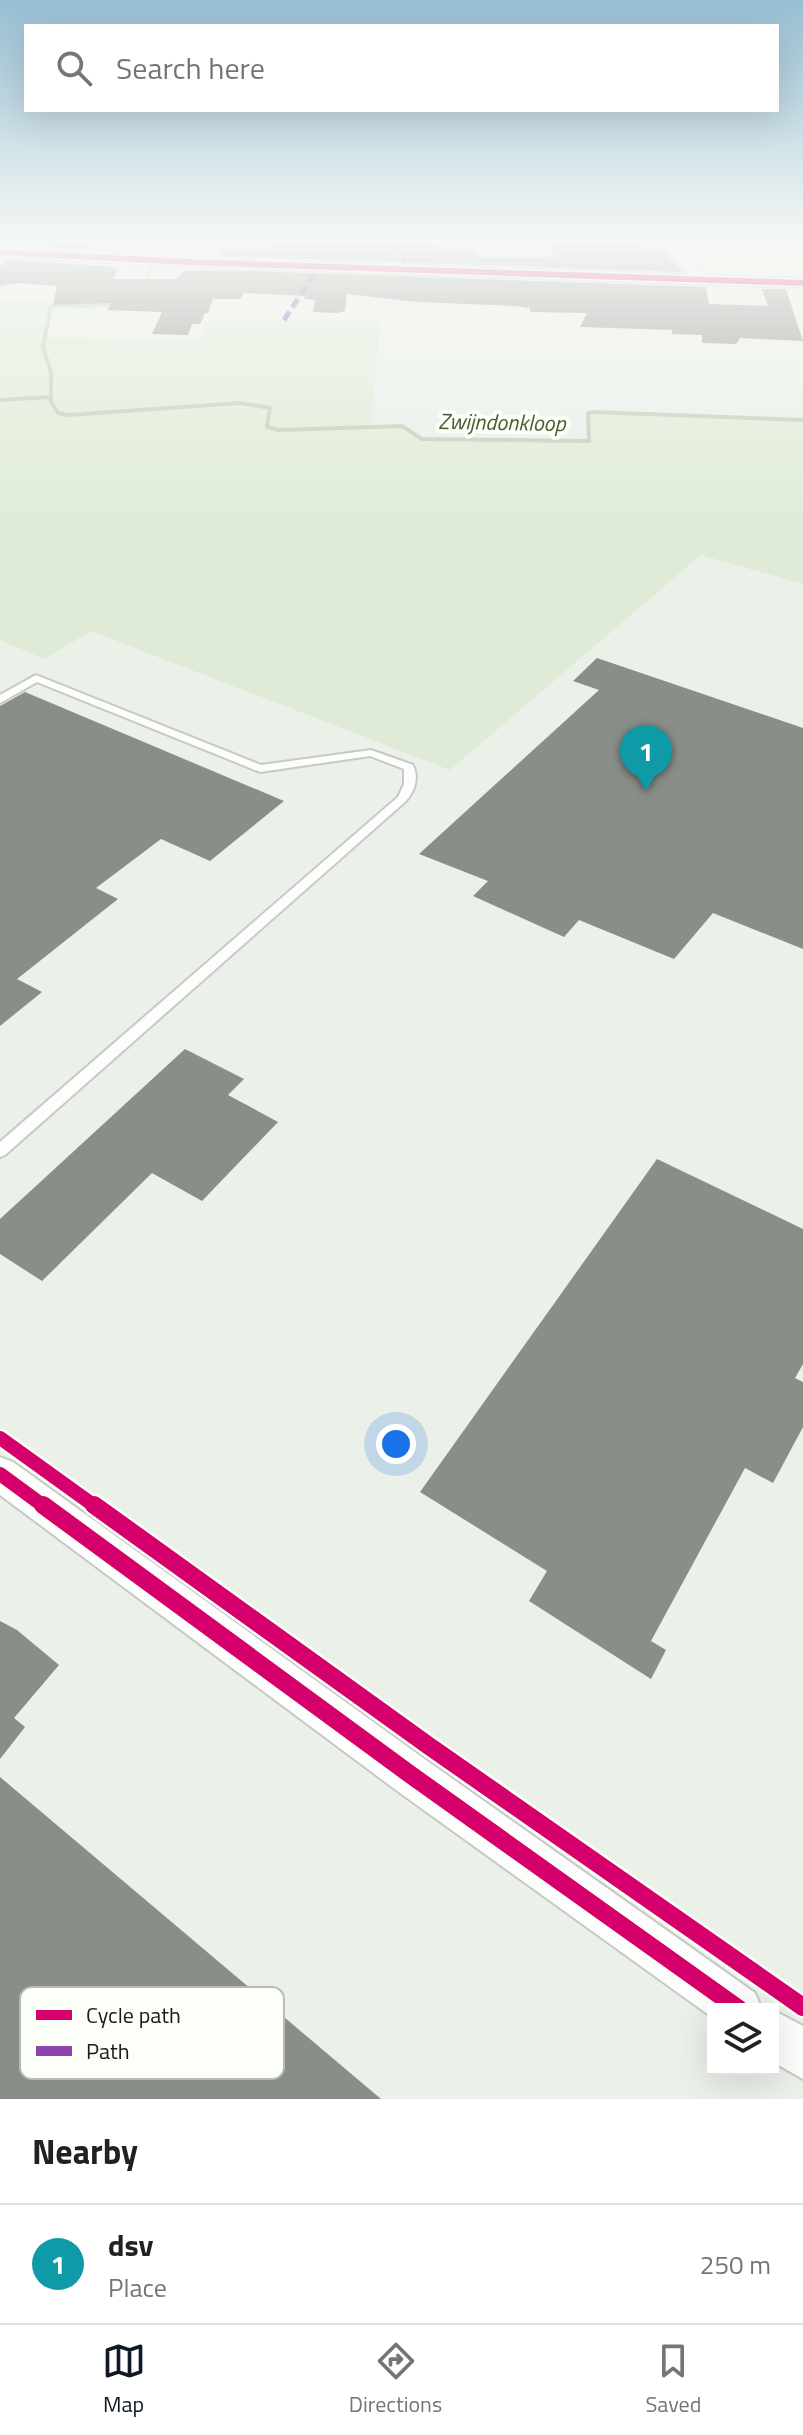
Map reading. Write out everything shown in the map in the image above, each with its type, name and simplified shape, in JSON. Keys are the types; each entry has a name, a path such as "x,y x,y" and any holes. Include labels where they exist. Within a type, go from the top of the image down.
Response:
{"street":[{"path":"0,1474 411,1775 731,2003"},
{"path":"779,2037 803,2055"}],"lane":[{"path":"0,700 36,678 260,769 371,753 409,767 411,774 409,791 402,799 0,1151"}],"green space":[{"path":"0,339 378,339 371,426 402,426 422,439 588,441 588,413 594,412 803,420 803,584 701,555 450,770 91,631 44,659 0,640"}],"building":[{"path":"702,339 739,339 736,344 702,343"},
{"path":"760,339 802,339 803,341"},
{"path":"597,658 803,728 803,949 713,913 674,959 579,920 564,937 473,896 488,881 419,854 599,690 573,681"},
{"path":"25,692 284,801 210,861 161,839 96,888 118,899 17,979 42,992 0,1026 0,706"},
{"path":"185,1049 244,1079 228,1095 278,1122 202,1201 152,1173 42,1281 0,1254 0,1219"},
{"path":"657,1159 803,1229 803,1364 795,1378 803,1382 803,1427 773,1483 745,1468 651,1641 666,1650 651,1679 529,1601 547,1571 420,1492"},
{"path":"0,1621 17,1630 59,1665 14,1718 25,1727 0,1759"},
{"path":"0,1777 248,1987 20,1987 20,2079 284,2079 284,2017 381,2099 0,2099"}],"waterway":[{"name":"Zwijndonkloop","path":"45,339 43,347 51,372 51,402 58,413 68,415 240,403 270,408 267,427 279,430 402,426 422,439 589,441 588,413 594,412 803,420"},
{"path":"0,400 50,397"}],"cycle path":[{"path":"0,1438 429,1746 803,2007"},
{"path":"0,1474 411,1775 731,2003"}],"place":[{"name":"dsv","path":"646,791"}]}
